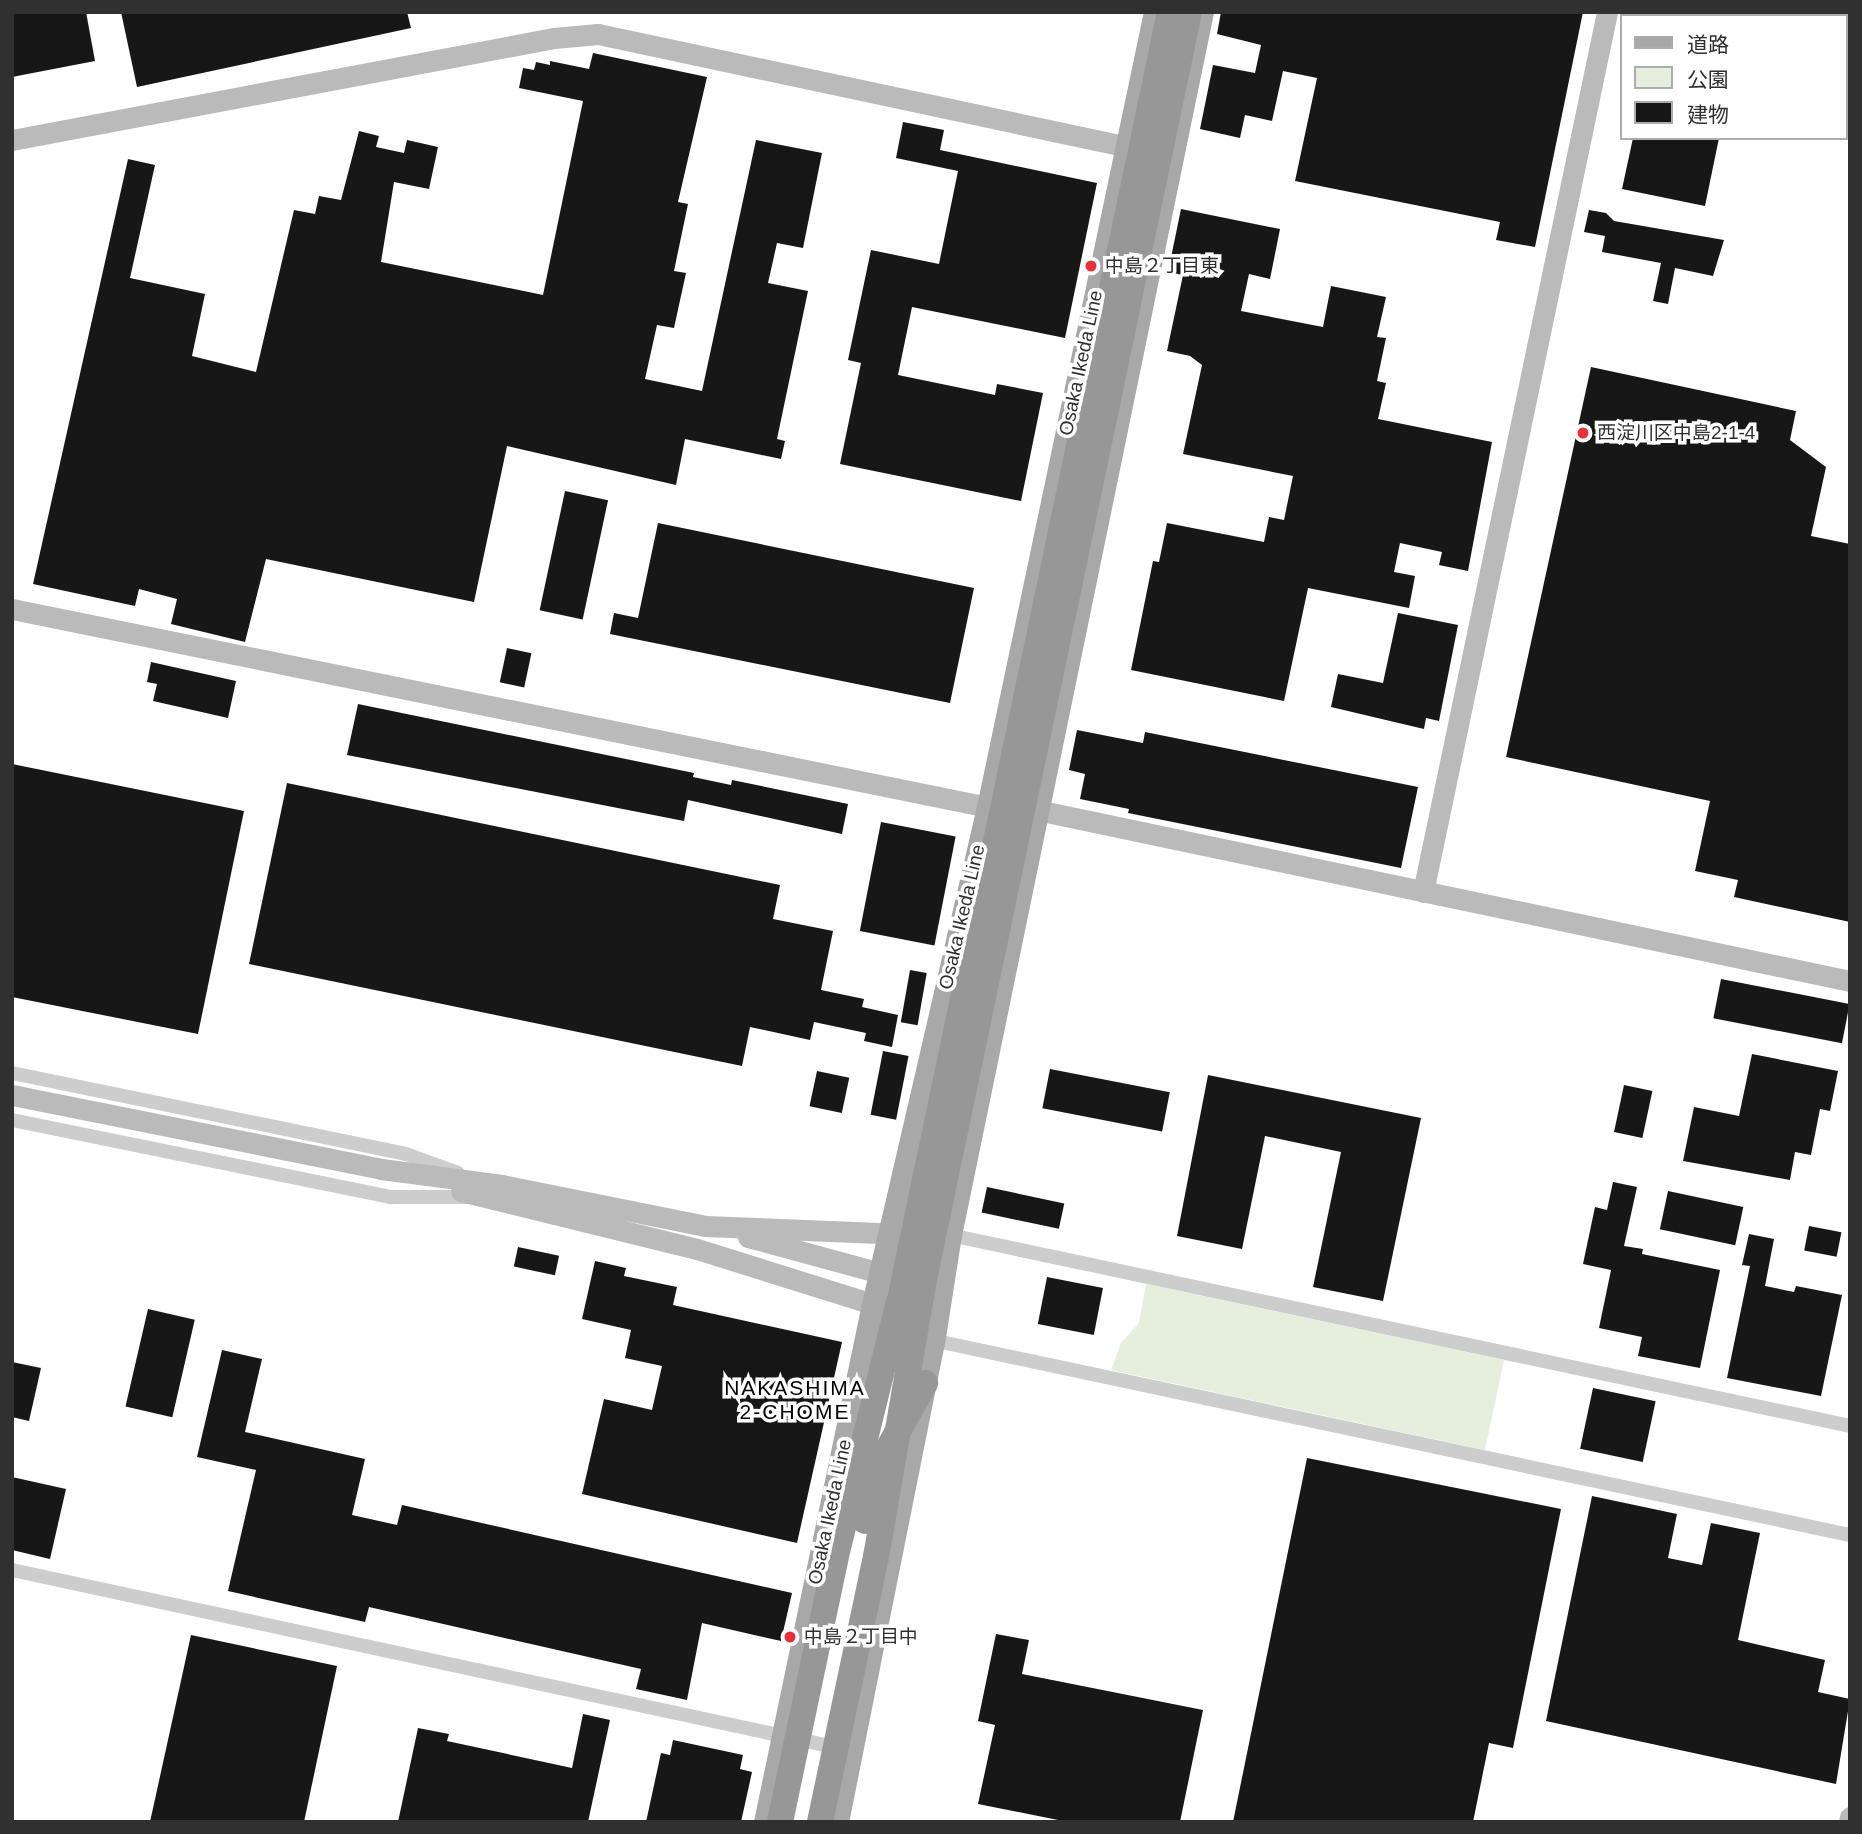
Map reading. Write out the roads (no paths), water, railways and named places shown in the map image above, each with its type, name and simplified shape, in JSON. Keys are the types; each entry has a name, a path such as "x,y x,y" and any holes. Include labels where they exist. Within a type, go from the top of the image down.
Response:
{"highway":[{"path":"780,1822 835,1560 906,1271 1170,12"},
{"path":"820,1822 876,1557 923,1284 1189,12"},
{"path":"802,1822 865,1521 880,1463 925,1382"}],"main road":[{"name":"Osaka Ikeda Line","path":"765,1822 873,1304 988,807 1155,12"},
{"path":"837,1822 933,1343 950,1235 1202,12"}],"street":[{"path":"1423,892 1607,12"},
{"path":"12,140 540,41 598,34 1173,156"},
{"path":"12,608 988,807 1037,810 1850,981"},
{"path":"12,1073 406,1154 486,1190 697,1249 873,1304 933,1343 1850,1535"},
{"path":"12,1095 486,1190 705,1226 881,1270 900,1279 918,1297 929,1317 933,1343"},
{"path":"12,1120 391,1198 486,1190"},
{"path":"705,1226 950,1235 1850,1426"},
{"path":"12,1570 852,1750"}],"place":[{"name":"中島２丁目東","path":"1091,266"},
{"name":"西淀川区中島2-1-4","path":"1583,433"},
{"name":"中島２丁目中","path":"790,1637"}],"district":[{"name":"NAKASHIMA 2-CHOME","path":"795,1400"}]}
